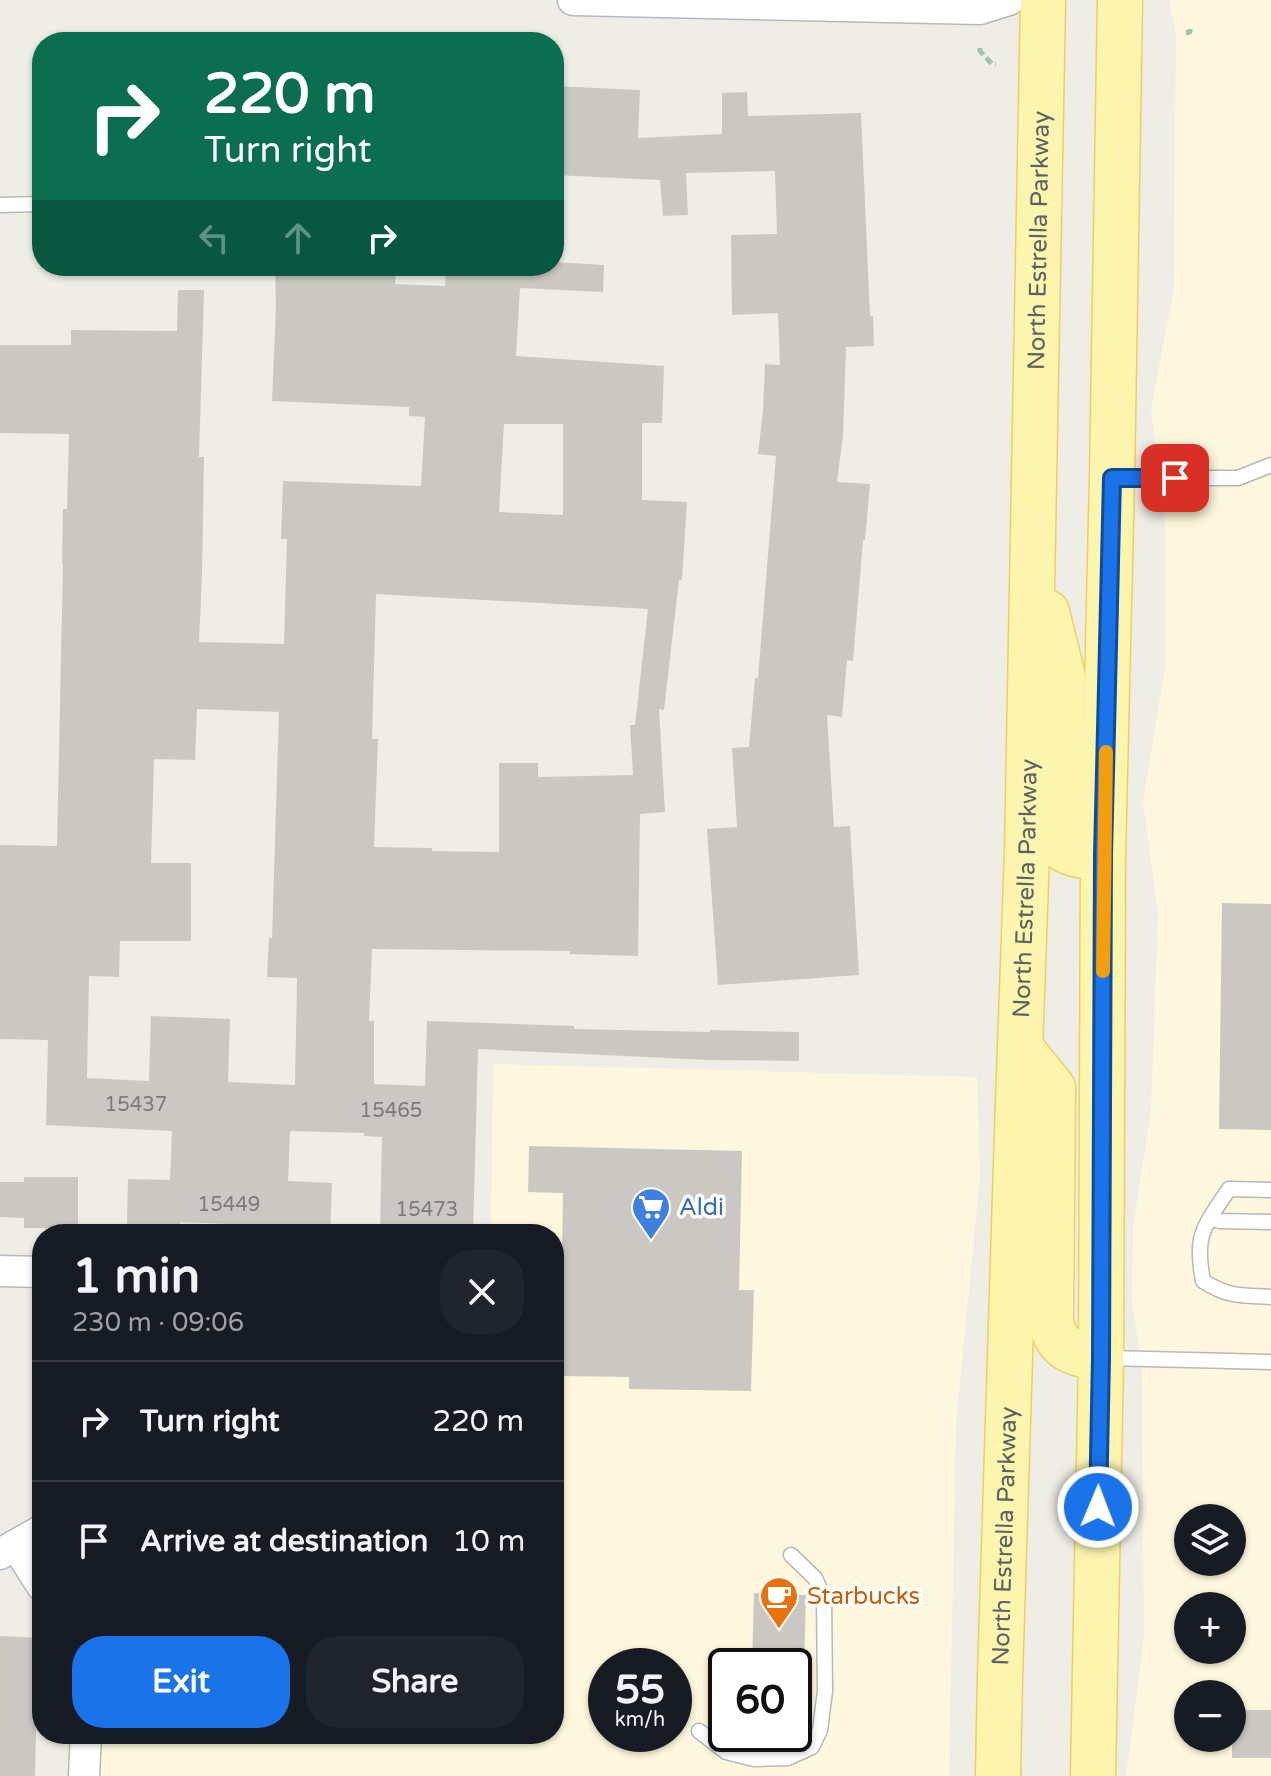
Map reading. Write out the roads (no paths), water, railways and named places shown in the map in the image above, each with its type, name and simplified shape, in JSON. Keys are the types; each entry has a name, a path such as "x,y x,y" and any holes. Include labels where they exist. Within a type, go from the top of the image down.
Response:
{"main road":[{"name":"North Estrella Parkway","path":"998,1776 1027,853 1043,0"},
{"path":"1093,1776 1101,1358 1103,855 1120,0"},
{"path":"1033,552 1063,677 1063,849 1073,855 1103,855"},
{"path":"1020,1047 1053,1088 1053,1334 1077,1355 1101,1358"}],"street":[{"path":"573,0 972,9 1009,0"},
{"path":"0,1271 32,1272"},
{"path":"32,1536 8,1550 32,1575"},
{"path":"84,1776 86,1744"}],"lane":[{"path":"0,205 32,204"},
{"path":"1112,478 1238,478 1271,465"},
{"path":"1271,1190 1229,1189 1200,1238 1199,1260 1203,1281 1230,1295 1271,1297"},
{"path":"1210,1218 1271,1222"},
{"path":"1101,1358 1271,1362"},
{"path":"699,1731 726,1752 754,1759 788,1758 812,1747 820,1730 825,1691 824,1598 815,1578 791,1555"}],"place":[{"name":"Aldi","path":"651,1241"},
{"name":"Starbucks","path":"779,1630"}]}
